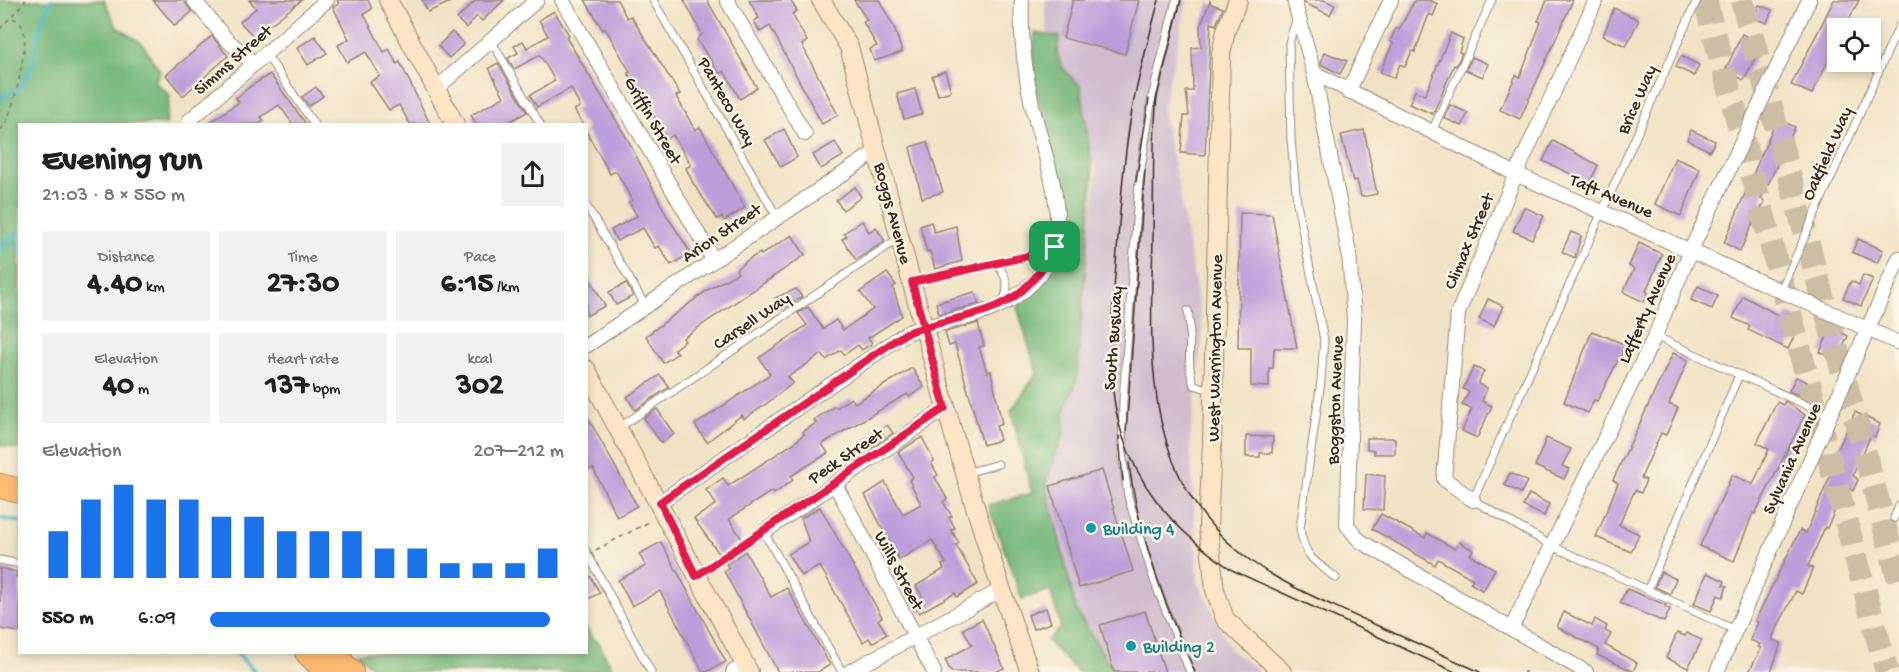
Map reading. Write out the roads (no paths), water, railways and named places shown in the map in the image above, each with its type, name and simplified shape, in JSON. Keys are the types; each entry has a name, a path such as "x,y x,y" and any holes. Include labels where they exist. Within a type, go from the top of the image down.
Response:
{"highway":[{"path":"0,470 18,474"},
{"path":"0,486 18,490"},
{"path":"309,654 327,672"},
{"path":"333,654 351,672"}],"street":[{"path":"194,0 225,38 253,63"},
{"name":"Simms Street","path":"190,123 253,63 327,0"},
{"path":"388,0 453,123"},
{"path":"436,89 537,0"},
{"name":"Griffin Street","path":"562,0 713,259"},
{"path":"727,0 805,134"},
{"name":"Boggs Avenue","path":"821,0 849,48 945,408 1001,590 1030,672"},
{"path":"660,502 906,333 924,326 984,312 1000,305 1030,284 1042,272 1055,247 1059,216 1054,182 1027,75 1021,17 1022,0"},
{"name":"West Warrington Avenue","path":"1238,0 1226,30 1221,54 1214,391 1208,528 1215,590 1225,619 1282,672"},
{"name":"Boggston Avenue","path":"1294,0 1314,73 1348,253 1354,320 1347,525 1360,541 1586,672"},
{"path":"1348,92 1391,0"},
{"name":"Climax Street","path":"1473,500 1444,479 1458,313 1516,174 1596,0"},
{"name":"Lafferty Avenue","path":"1511,629 1655,336 1691,250 1809,0"},
{"name":"Taft Avenue","path":"1314,73 1516,174 1603,210 1780,292 1899,343"},
{"name":"Arion Street","path":"588,345 877,151"},
{"name":"Sylvania Avenue","path":"1717,672 1899,258"},
{"path":"588,372 660,502 742,670"},
{"name":"Peck Street","path":"764,532 945,408"},
{"name":"Wills Street","path":"835,484 934,672"},
{"path":"849,672 1001,590"}],"lane":[{"name":"Panteco Way","path":"653,0 777,217"},
{"name":"South Busway","path":"1176,0 1152,97 1139,181 1123,401 1122,453 1128,496 1155,583 1190,672"},
{"path":"1432,131 1492,0"},
{"name":"Brice Way","path":"1473,500 1697,0"},
{"path":"1297,17 1289,43 1291,140 1297,204 1324,340 1321,381 1300,528 1303,546 1310,558 1336,578"},
{"name":"Oakfield Way","path":"1780,292 1899,26"},
{"path":"491,40 539,123"},
{"path":"265,53 313,123"},
{"path":"588,208 645,305"},
{"name":"Carsell Way","path":"620,427 900,237"},
{"path":"912,282 1055,247"},
{"path":"996,263 1007,280 1006,295 1000,305"},
{"path":"1188,311 1192,329 1191,377 1194,385 1214,391"},
{"path":"1655,336 1830,416"},
{"path":"1648,588 1740,375"},
{"path":"964,473 998,464"},
{"path":"1473,500 1552,546 1648,588 1735,630"},
{"path":"1894,518 1899,506"},
{"path":"696,576 764,532 842,672"},
{"path":"588,555 651,672"},
{"path":"0,560 18,564"}],"waterway":[{"path":"0,100 6,94 19,89 33,63 40,25 51,0"},
{"path":"0,245 18,233"},
{"path":"9,239 18,247"},
{"path":"0,253 2,245"},
{"path":"0,518 18,522"},
{"path":"238,654 255,672"}],"tunnel":[{"path":"1705,0 1887,672"},
{"path":"1742,0 1899,580"}],"tram line":[{"path":"1159,0 1138,82 1129,129 1112,312 1112,383 1115,407 1129,453 1148,488 1171,519 1200,546 1232,570 1455,672"},
{"path":"1155,105 1181,0"},
{"path":"1157,96 1152,282 1154,372 1160,414 1171,455 1189,494 1215,529 1251,561 1274,576 1325,602 1480,672"},
{"path":"1136,182 1149,99"},
{"path":"1126,433 1145,170"},
{"path":"1119,436 1123,481"},
{"path":"1129,463 1139,515 1154,570 1195,672"}],"place":[{"name":"Building 4","path":"1091,528"},
{"name":"Building 2","path":"1131,646"}]}
